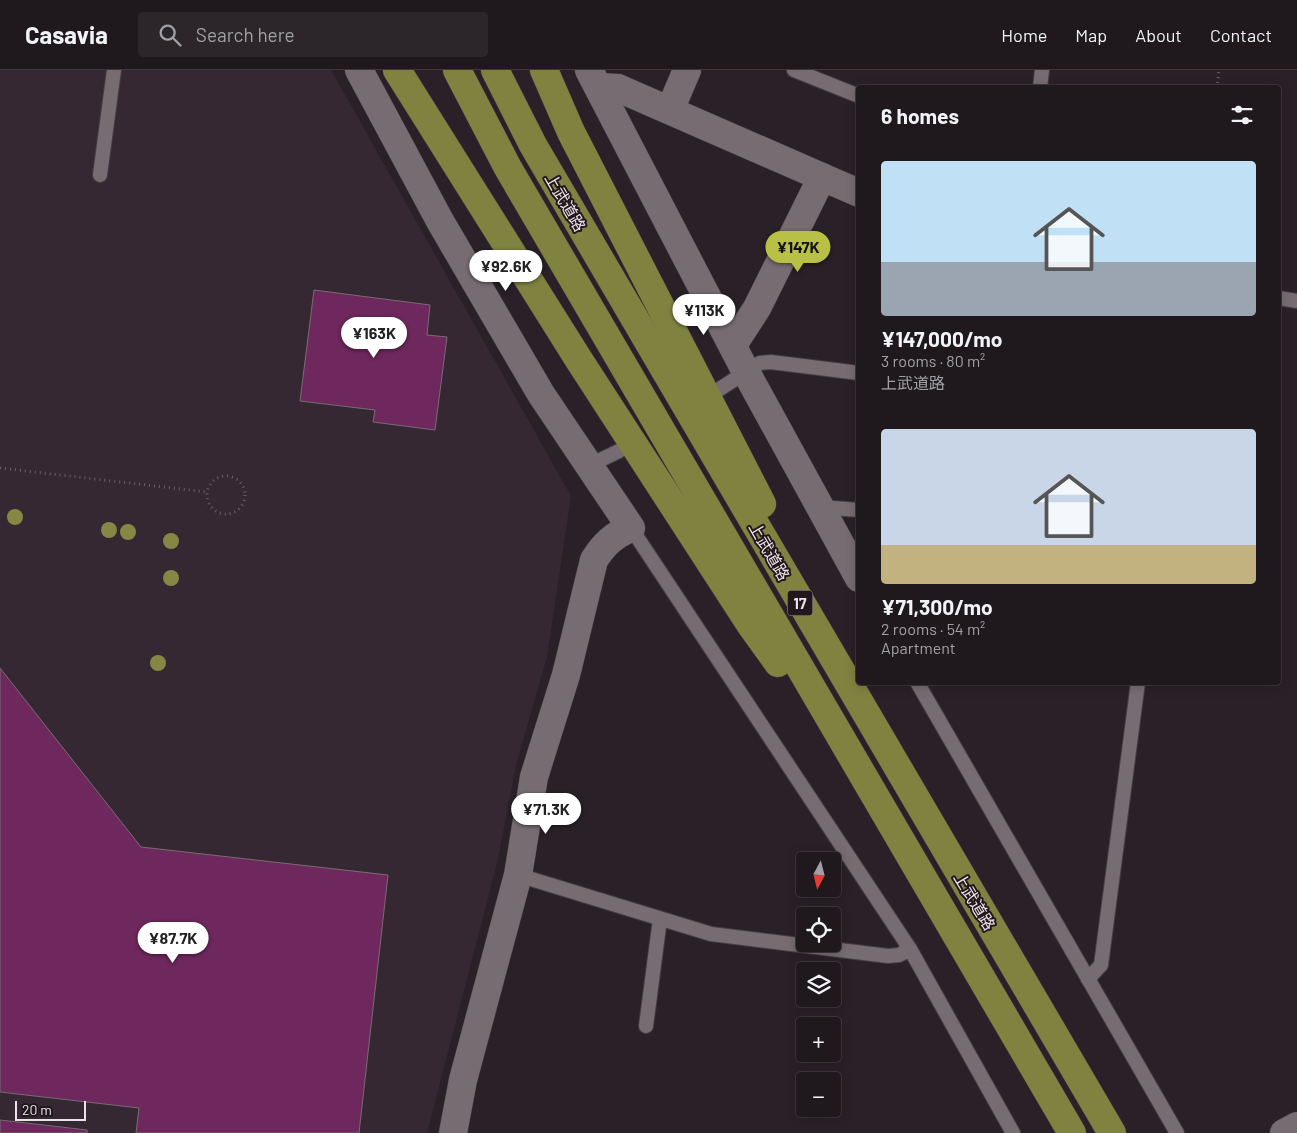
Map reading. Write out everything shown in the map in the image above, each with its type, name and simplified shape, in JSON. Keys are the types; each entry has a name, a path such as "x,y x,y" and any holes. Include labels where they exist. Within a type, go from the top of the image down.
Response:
{"highway":[{"path":"398,70 579,360 750,624 864,779"},
{"name":"上武道路","path":"457,70 508,168 1072,1133"},
{"name":"上武道路","path":"495,70 532,144 882,744 1112,1133"},
{"path":"544,70 571,132 882,744"}],"street":[{"path":"359,70 440,221 541,394 632,528 614,536 602,548 594,560 566,675 534,777 518,875 463,1080 453,1133"},
{"path":"670,110 687,70"},
{"path":"593,79 670,110 856,192"},
{"path":"593,79 746,372 822,514 856,573"},
{"path":"733,345 757,308 822,177"},
{"path":"1284,1133 1297,1126"}],"lane":[{"path":"100,175 114,70"},
{"path":"794,70 856,95"},
{"path":"1040,85 1042,70"},
{"path":"1281,298 1297,300"},
{"path":"715,392 760,363 771,362 856,373"},
{"path":"590,466 619,451"},
{"path":"822,514 834,508 856,510"},
{"path":"632,528 910,949 1013,1133"},
{"path":"919,685 1177,1133"},
{"path":"1088,978 1101,965 1138,685"},
{"path":"518,875 660,919 730,938 888,956 898,955 910,949"},
{"path":"646,1026 660,919"}],"path":[{"path":"1217,85 1219,70"},
{"path":"0,468 207,492"},
{"path":"224,476 241,484 245,495 244,501 236,511 224,514 213,509 207,498 207,492 213,481 224,476"}],"shaded area":[{"path":"0,70 331,70 571,496 547,657 516,765 498,859 427,1133 0,1133"}],"building":[{"path":"314,290 430,305 427,335 447,337 435,430 373,422 375,410 300,401"},
{"path":"0,668 141,847 388,875 359,1133 136,1133 139,1108 0,1092"},
{"path":"0,1120 87,1130 87,1133 0,1133"}]}
